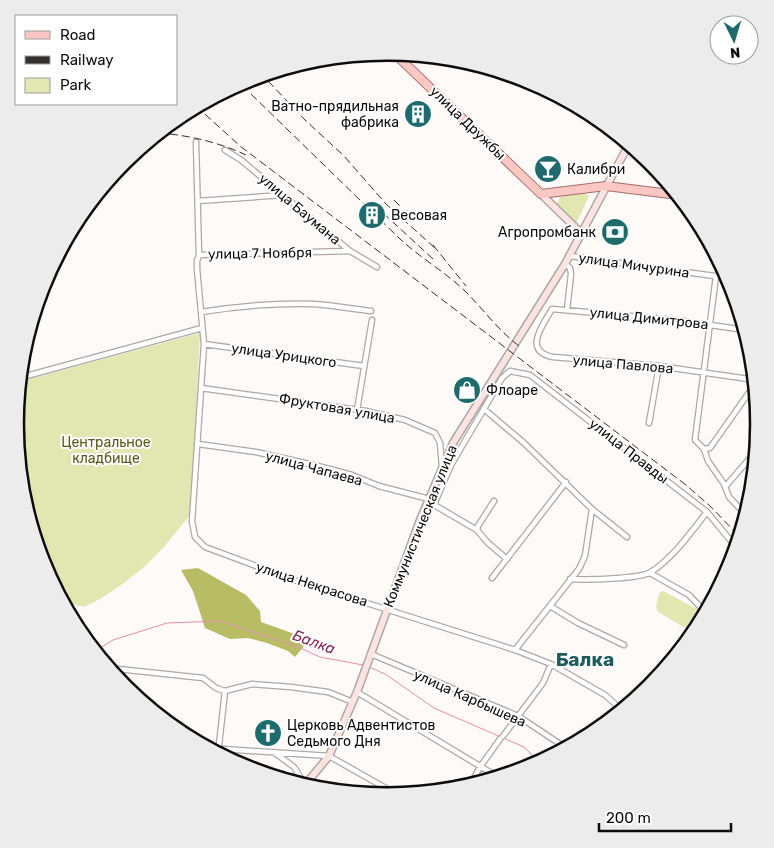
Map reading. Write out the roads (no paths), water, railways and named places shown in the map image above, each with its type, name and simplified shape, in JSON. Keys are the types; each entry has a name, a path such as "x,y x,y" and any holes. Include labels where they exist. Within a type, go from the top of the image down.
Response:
{"main road":[{"name":"улица Дружбы","path":"403,62 581,233"},
{"name":"Коммунистическая улица","path":"309,779 330,756 357,692 387,609 432,500 442,467 453,443 570,256 626,150"},
{"path":"541,194 606,186 668,194"}],"street":[{"name":"улица Некрасова","path":"196,142 199,254 196,269 204,344 192,521 194,537 205,547 294,580 515,650 551,664 605,696 616,705"},
{"name":"улица Баумана","path":"224,150 240,160 350,251 377,268"},
{"path":"198,201 283,196"},
{"name":"улица 7 Ноября","path":"199,254 350,251"},
{"name":"улица Мичурина","path":"570,256 719,276"},
{"path":"565,264 570,268 571,274 566,310"},
{"path":"716,276 695,440 704,450 708,461 725,487 728,497 740,510"},
{"path":"201,312 232,307 295,304 315,304 371,311"},
{"name":"улица Димитрова","path":"552,309 738,329"},
{"name":"улица Павлова","path":"552,309 536,338 538,348 546,356 659,366 747,379"},
{"path":"357,410 372,320"},
{"path":"27,376 202,328"},
{"name":"улица Урицкого","path":"204,344 364,366"},
{"path":"649,423 659,366"},
{"name":"улица Правды","path":"484,409 502,378 510,371 530,375 707,512 731,541"},
{"name":"Фруктовая улица","path":"201,388 366,411 405,420 436,433 440,443 442,467"},
{"path":"704,450 710,448 748,393"},
{"path":"507,559 488,543 477,530 436,506 432,500 484,409 524,443 592,509 626,537"},
{"name":"улица Чапаева","path":"198,444 256,452 318,466 352,475 379,486 432,500"},
{"path":"725,487 748,460"},
{"path":"492,578 566,482"},
{"path":"477,530 494,502"},
{"path":"515,650 579,569 585,556 592,509"},
{"path":"650,573 684,541 707,512"},
{"path":"570,579 588,580 650,573 689,595 701,608"},
{"path":"550,606 578,623 624,645"},
{"name":"улица Карбышева","path":"371,654 518,716 560,744"},
{"path":"475,776 480,766 543,683 551,664"},
{"path":"119,669 203,678 216,688 225,691 252,684 291,686 328,692 353,702"},
{"path":"219,747 225,691"},
{"path":"357,692 490,772"},
{"path":"229,751 330,756 383,787"},
{"path":"273,752 294,767 300,776"}],"waterway":[{"name":"Балка","path":"101,647 113,640 167,623 220,621 296,646 320,657 363,665"},
{"name":"Балка","path":"369,667 385,674 434,708 524,747 534,757"}],"railway":[{"path":"268,81 305,120 344,156 386,204 436,249"},
{"path":"251,94 399,238 465,291 497,326 519,346"},
{"path":"202,111 240,146 686,485 734,531"},
{"path":"169,134 203,140 225,146 246,155"},
{"path":"394,200 402,208"},
{"path":"383,213 433,259"},
{"path":"433,245 466,286"}],"place":[{"name":"Ватно-прядильная фабрика","path":"418,114"},
{"name":"Калибри","path":"548,169"},
{"name":"Весовая","path":"372,215"},
{"name":"Агропромбанк","path":"615,232"},
{"name":"Флоаре","path":"467,390"},
{"name":"Церковь Адвентистов Седьмого Дня","path":"268,733"}],"district":[{"name":"Балка","path":"585,659"}],"park label":[{"name":"Центральное кладбище","path":"106,450"}]}
